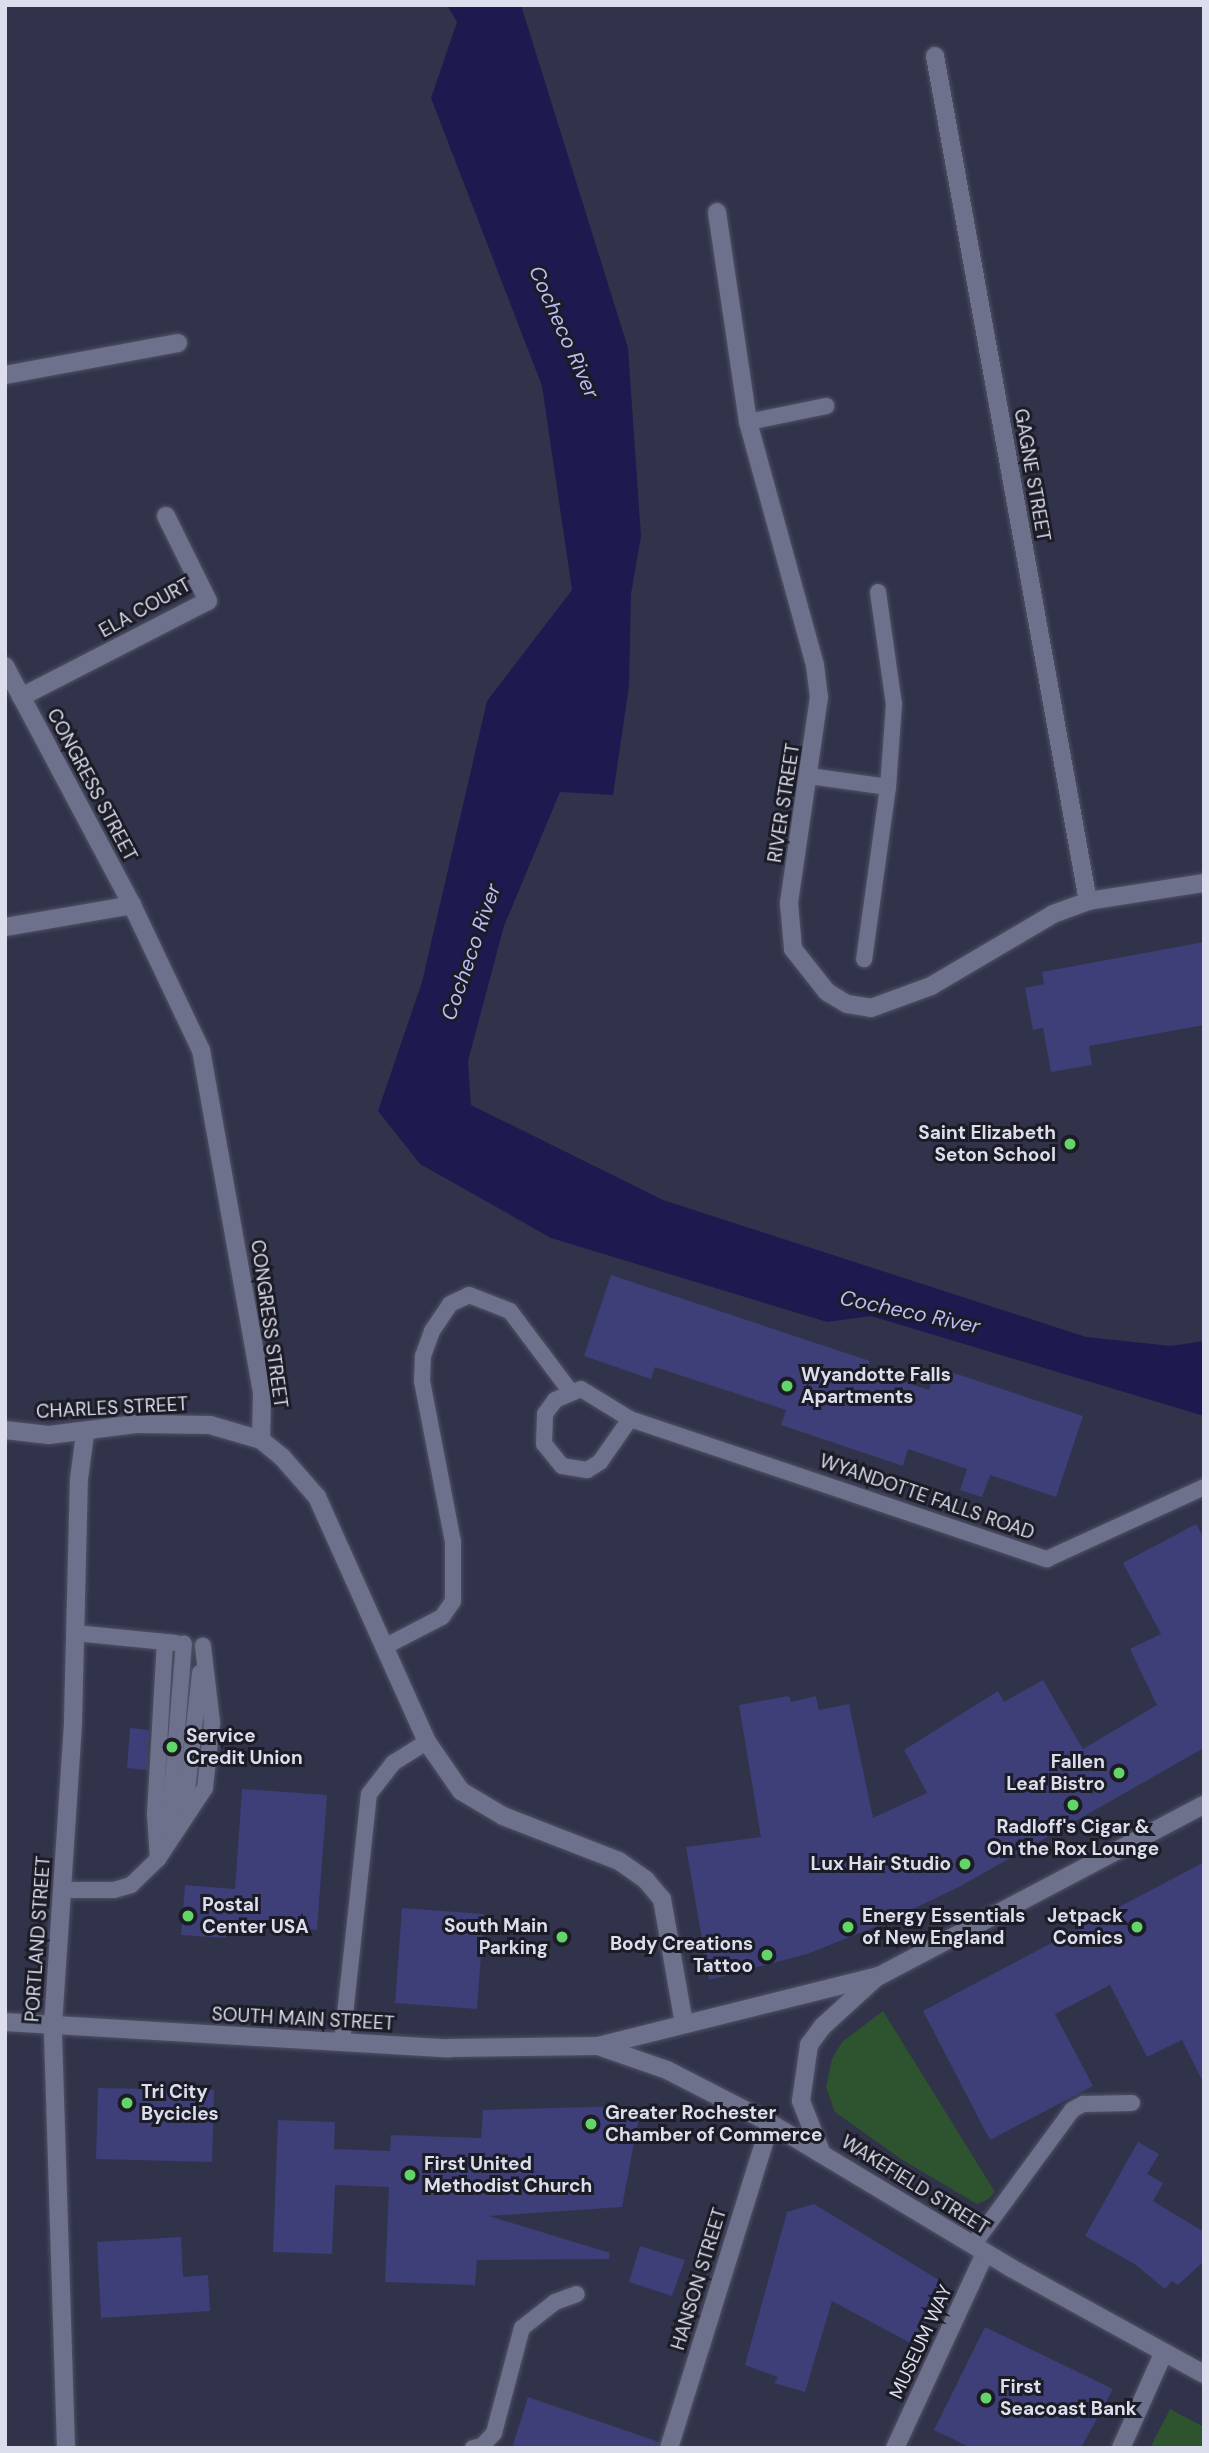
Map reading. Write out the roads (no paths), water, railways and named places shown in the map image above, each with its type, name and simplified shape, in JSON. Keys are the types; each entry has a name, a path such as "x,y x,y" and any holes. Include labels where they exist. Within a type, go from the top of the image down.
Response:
{"street":[{"name":"GAGNE STREET","path":"935,56 1088,901"},
{"name":"RIVER STREET","path":"717,212 748,422 815,665 818,719 788,927 793,949 827,992 847,1004 871,1008 899,1001 1053,914 1088,901 1204,883"},
{"path":"5,375 178,343"},
{"name":"ELA COURT","path":"21,697 208,601 166,516"},
{"name":"CONGRESS STREET","path":"5,666 132,905 201,1050 211,1089 262,1393 261,1440"},
{"path":"5,928 132,905"},
{"name":"CHARLES STREET","path":"5,1430 85,1434 159,1422 210,1425 261,1440"},
{"name":"PORTLAND STREET","path":"66,2448 53,2025 75,1633 79,1479 85,1434"},
{"path":"261,1440 301,1475 317,1497 427,1742 461,1791 480,1805 619,1861 645,1879 662,1899 684,2024"},
{"path":"598,2046 879,1976 1204,1805"},
{"path":"821,2151 801,2101 809,2045 823,2026 879,1976"},
{"name":"SOUTH MAIN STREET","path":"5,2022 342,2042 598,2046"},
{"name":"WAKEFIELD STREET","path":"598,2046 667,2070 770,2123 821,2151 979,2249 1163,2354 1204,2374"},
{"name":"HANSON STREET","path":"669,2448 770,2123"},
{"name":"MUSEUM WAY","path":"895,2448 979,2249"},
{"path":"1121,2448 1163,2354"}],"lane":[{"path":"748,422 827,406"},
{"path":"864,959 888,787 894,704 878,592"},
{"path":"809,776 888,787"},
{"path":"384,1647 442,1617 453,1601 453,1542 422,1381 423,1356 432,1331 450,1304 469,1294 510,1311 570,1391 555,1400 541,1431 552,1458 562,1466 587,1470 600,1462 630,1419"},
{"name":"WYANDOTTE FALLS ROAD","path":"570,1391 597,1396 630,1419 1047,1559 1204,1487"},
{"path":"62,1890 114,1890 131,1885 158,1859 205,1788 212,1722 203,1646 75,1633"},
{"path":"158,1859 155,1814 165,1642"},
{"path":"168,1841 184,1644"},
{"path":"342,2042 369,1794 393,1763 427,1742"},
{"path":"979,2249 1072,2110 1083,2104 1132,2103"},
{"path":"473,2448 482,2446 494,2433 522,2328 555,2302 577,2294"}],"water":[{"name":"Cocheco River","path":"447,5 521,5 628,348 641,536 631,594 629,686 613,795 560,792 504,926 468,1061 471,1105 663,1200 1086,1337 1171,1346 1204,1341 1204,1416 871,1316 827,1322 551,1238 420,1164 378,1111 422,982 487,701 572,590 542,386 431,98 457,22"}],"place":[{"name":"Saint Elizabeth Seton School","path":"1070,1144"},
{"name":"Wyandotte Falls Apartments","path":"787,1386"},
{"name":"Service Credit Union","path":"172,1747"},
{"name":"Fallen Leaf Bistro","path":"1119,1773"},
{"name":"Radloff's Cigar & On the Rox Lounge","path":"1073,1805"},
{"name":"Lux Hair Studio","path":"965,1864"},
{"name":"Postal Center USA","path":"188,1916"},
{"name":"Energy Essentials of New England","path":"848,1927"},
{"name":"Jetpack Comics","path":"1137,1927"},
{"name":"South Main Parking","path":"562,1937"},
{"name":"Body Creations Tattoo","path":"767,1955"},
{"name":"Tri City Bycicles","path":"127,2103"},
{"name":"Greater Rochester Chamber of Commerce","path":"591,2124"},
{"name":"First United Methodist Church","path":"410,2175"},
{"name":"First Seacoast Bank","path":"986,2398"}]}
